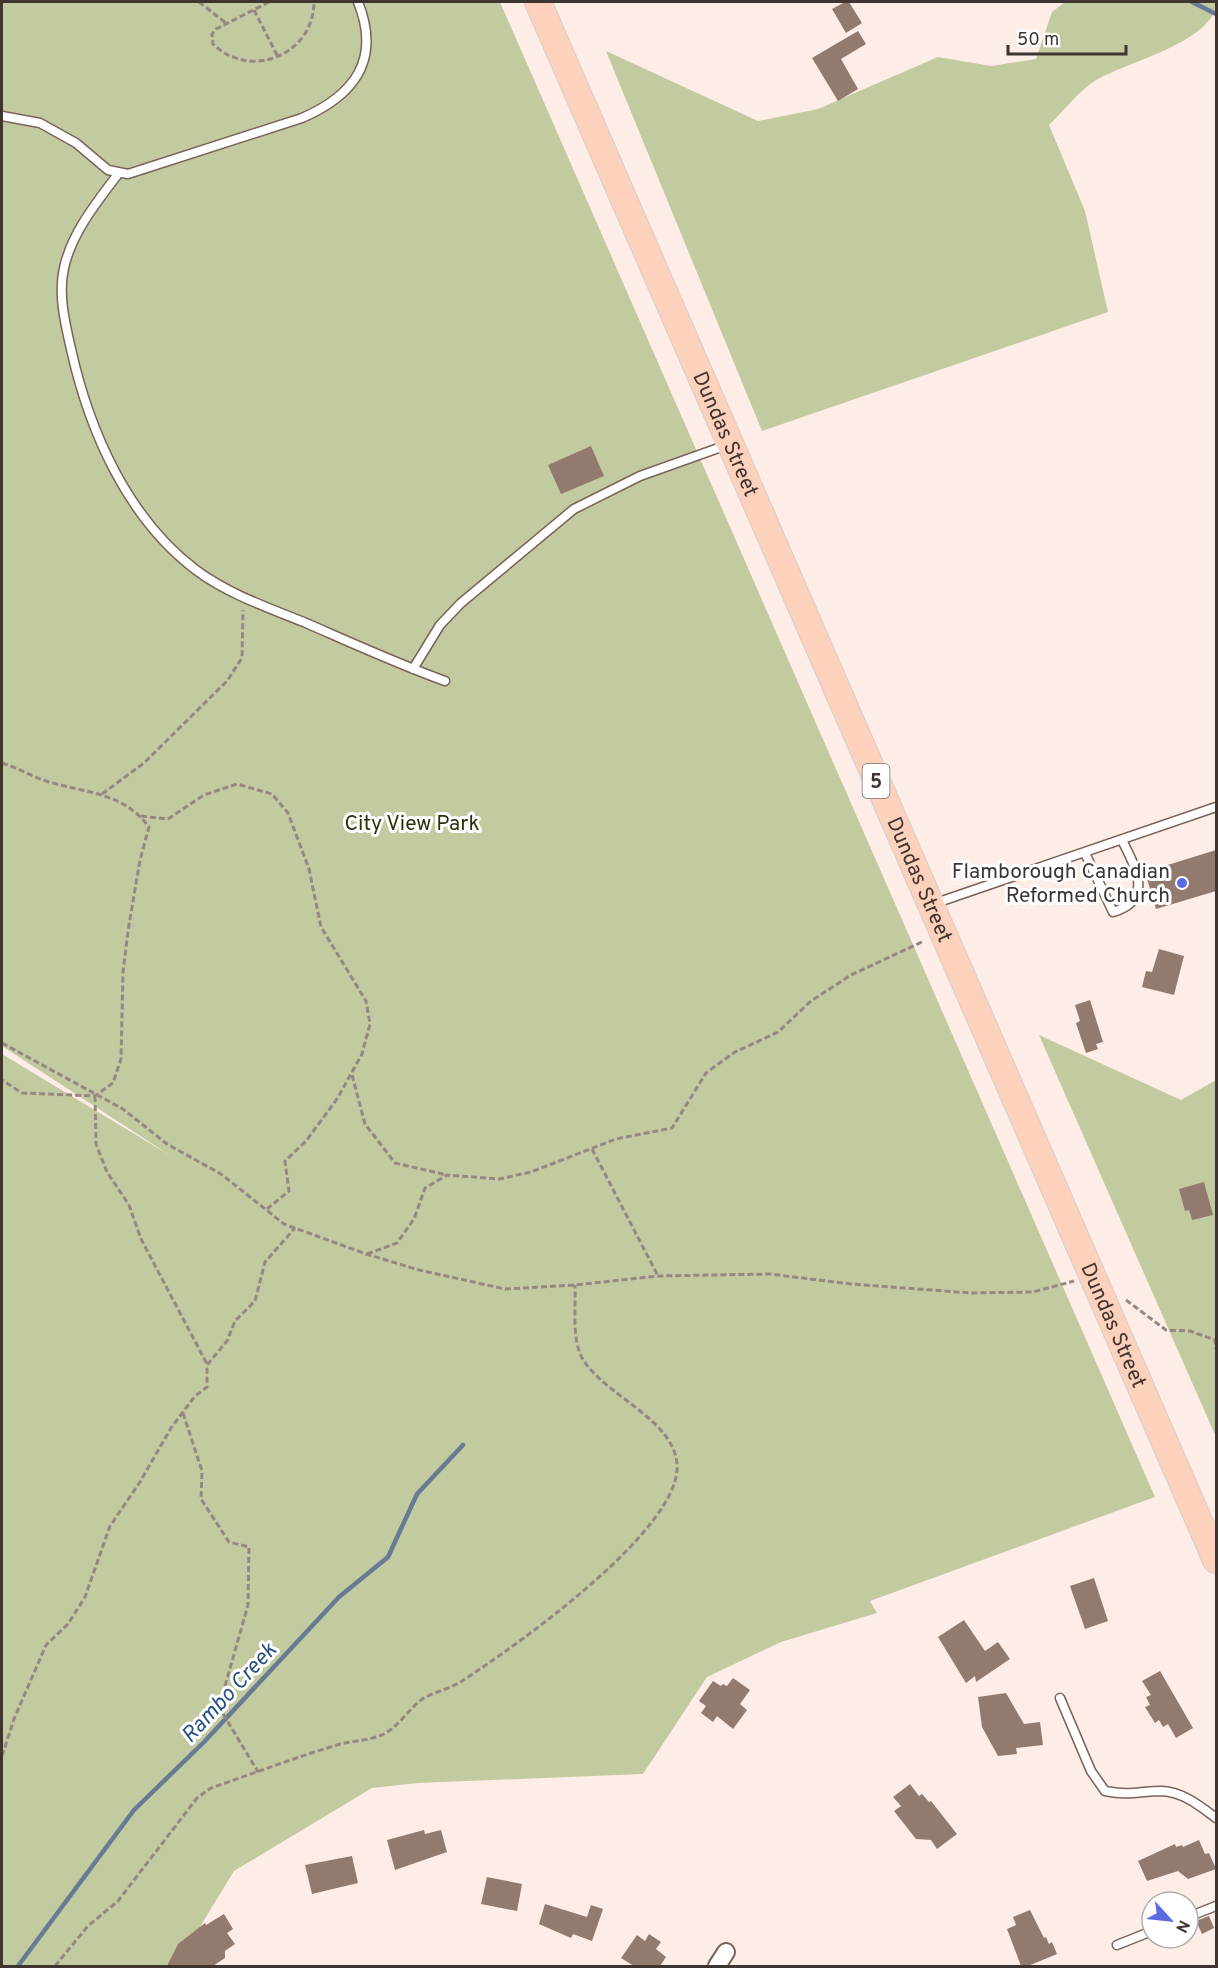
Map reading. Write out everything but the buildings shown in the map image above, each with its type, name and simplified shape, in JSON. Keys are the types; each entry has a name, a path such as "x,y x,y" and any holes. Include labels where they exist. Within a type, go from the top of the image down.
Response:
{"main road":[{"name":"Dundas Street","path":"538,2 1216,1560"}],"lane":[{"path":"2,116 40,123 76,143 108,170 118,174 128,174 302,118 325,108 346,93 360,70 367,43 365,18 358,2"},
{"path":"118,174 82,224 64,268 63,313 76,371 94,428 123,485 158,534 196,570 243,597 445,681"},
{"path":"413,669 440,625 461,603 574,509 640,476 730,444"},
{"path":"930,905 1216,807"},
{"path":"1085,853 1113,912 1125,908 1134,901 1139,878 1122,840"},
{"path":"1060,1698 1091,1771 1105,1791 1127,1796 1163,1791 1188,1798 1216,1818"},
{"path":"1200,1912 1216,1906"},
{"path":"1117,1944 1140,1935"}],"path":[{"path":"200,2 225,22"},
{"path":"268,2 225,22 214,32 213,44 226,55 252,63 277,55 303,38 309,28 314,2"},
{"path":"255,10 277,55"},
{"path":"102,794 144,763 227,681 242,658 243,597"},
{"path":"2,763 48,782 102,794 137,811 149,827 140,860 123,972 121,1059 113,1083 95,1096 22,1092 2,1080"},
{"path":"141,816 168,819 204,795 237,784 272,794 288,813 309,869 321,927 366,1001 370,1024 368,1040 352,1075 306,1141 285,1161 289,1191 267,1209"},
{"path":"352,1075 365,1124 395,1163 447,1175 499,1179 531,1172 616,1139 672,1128 706,1073 735,1052 778,1032 811,1001 851,975 942,932"},
{"path":"2,1043 86,1087 95,1096 123,1109 167,1144 221,1174 284,1224 366,1254 419,1270 505,1288 575,1285 658,1276 770,1274 851,1284 971,1293 1033,1292 1093,1276"},
{"path":"2,1756 14,1719 46,1645 68,1624 86,1597 110,1526 183,1413 195,1396 207,1387 207,1365 141,1239 129,1205 107,1172 96,1144 95,1096"},
{"path":"592,1149 658,1276"},
{"path":"366,1254 397,1243 414,1219 425,1188 447,1175"},
{"path":"207,1365 227,1341 236,1321 255,1301 265,1262 295,1228"},
{"path":"55,1966 88,1926 118,1901 197,1798 211,1788 340,1744 383,1734 401,1722 422,1700 461,1682 601,1578 649,1527 673,1486 677,1466 674,1449 662,1430 616,1394 584,1361 577,1344 575,1285"},
{"path":"1121,1296 1166,1330 1190,1331 1215,1340 1216,1348"},
{"path":"183,1413 202,1471 201,1499 229,1542 249,1547 248,1605 219,1707 258,1772"}],"green space":[{"name":"City View Park","path":"2,2 500,2 1155,1497 870,1601 877,1613 781,1642 707,1677 643,1774 418,1783 372,1788 234,1871 176,1966 2,1966 2,1054 171,1156 2,1046"},
{"path":"1065,2 1216,2 1212,16 1201,29 1165,50 1093,82 1049,125 1085,211 1108,312 762,431 606,51 758,121 818,109 938,57 991,66 1036,59 1052,12"},
{"path":"1039,1035 1181,1100 1216,1080 1216,1437"}],"waterway":[{"path":"1192,2 1216,14"},
{"name":"Rambo Creek","path":"18,1966 134,1810 204,1742 339,1597 388,1557 417,1494 463,1445"}],"place":[{"name":"Flamborough Canadian Reformed Church","path":"1182,883"}]}
